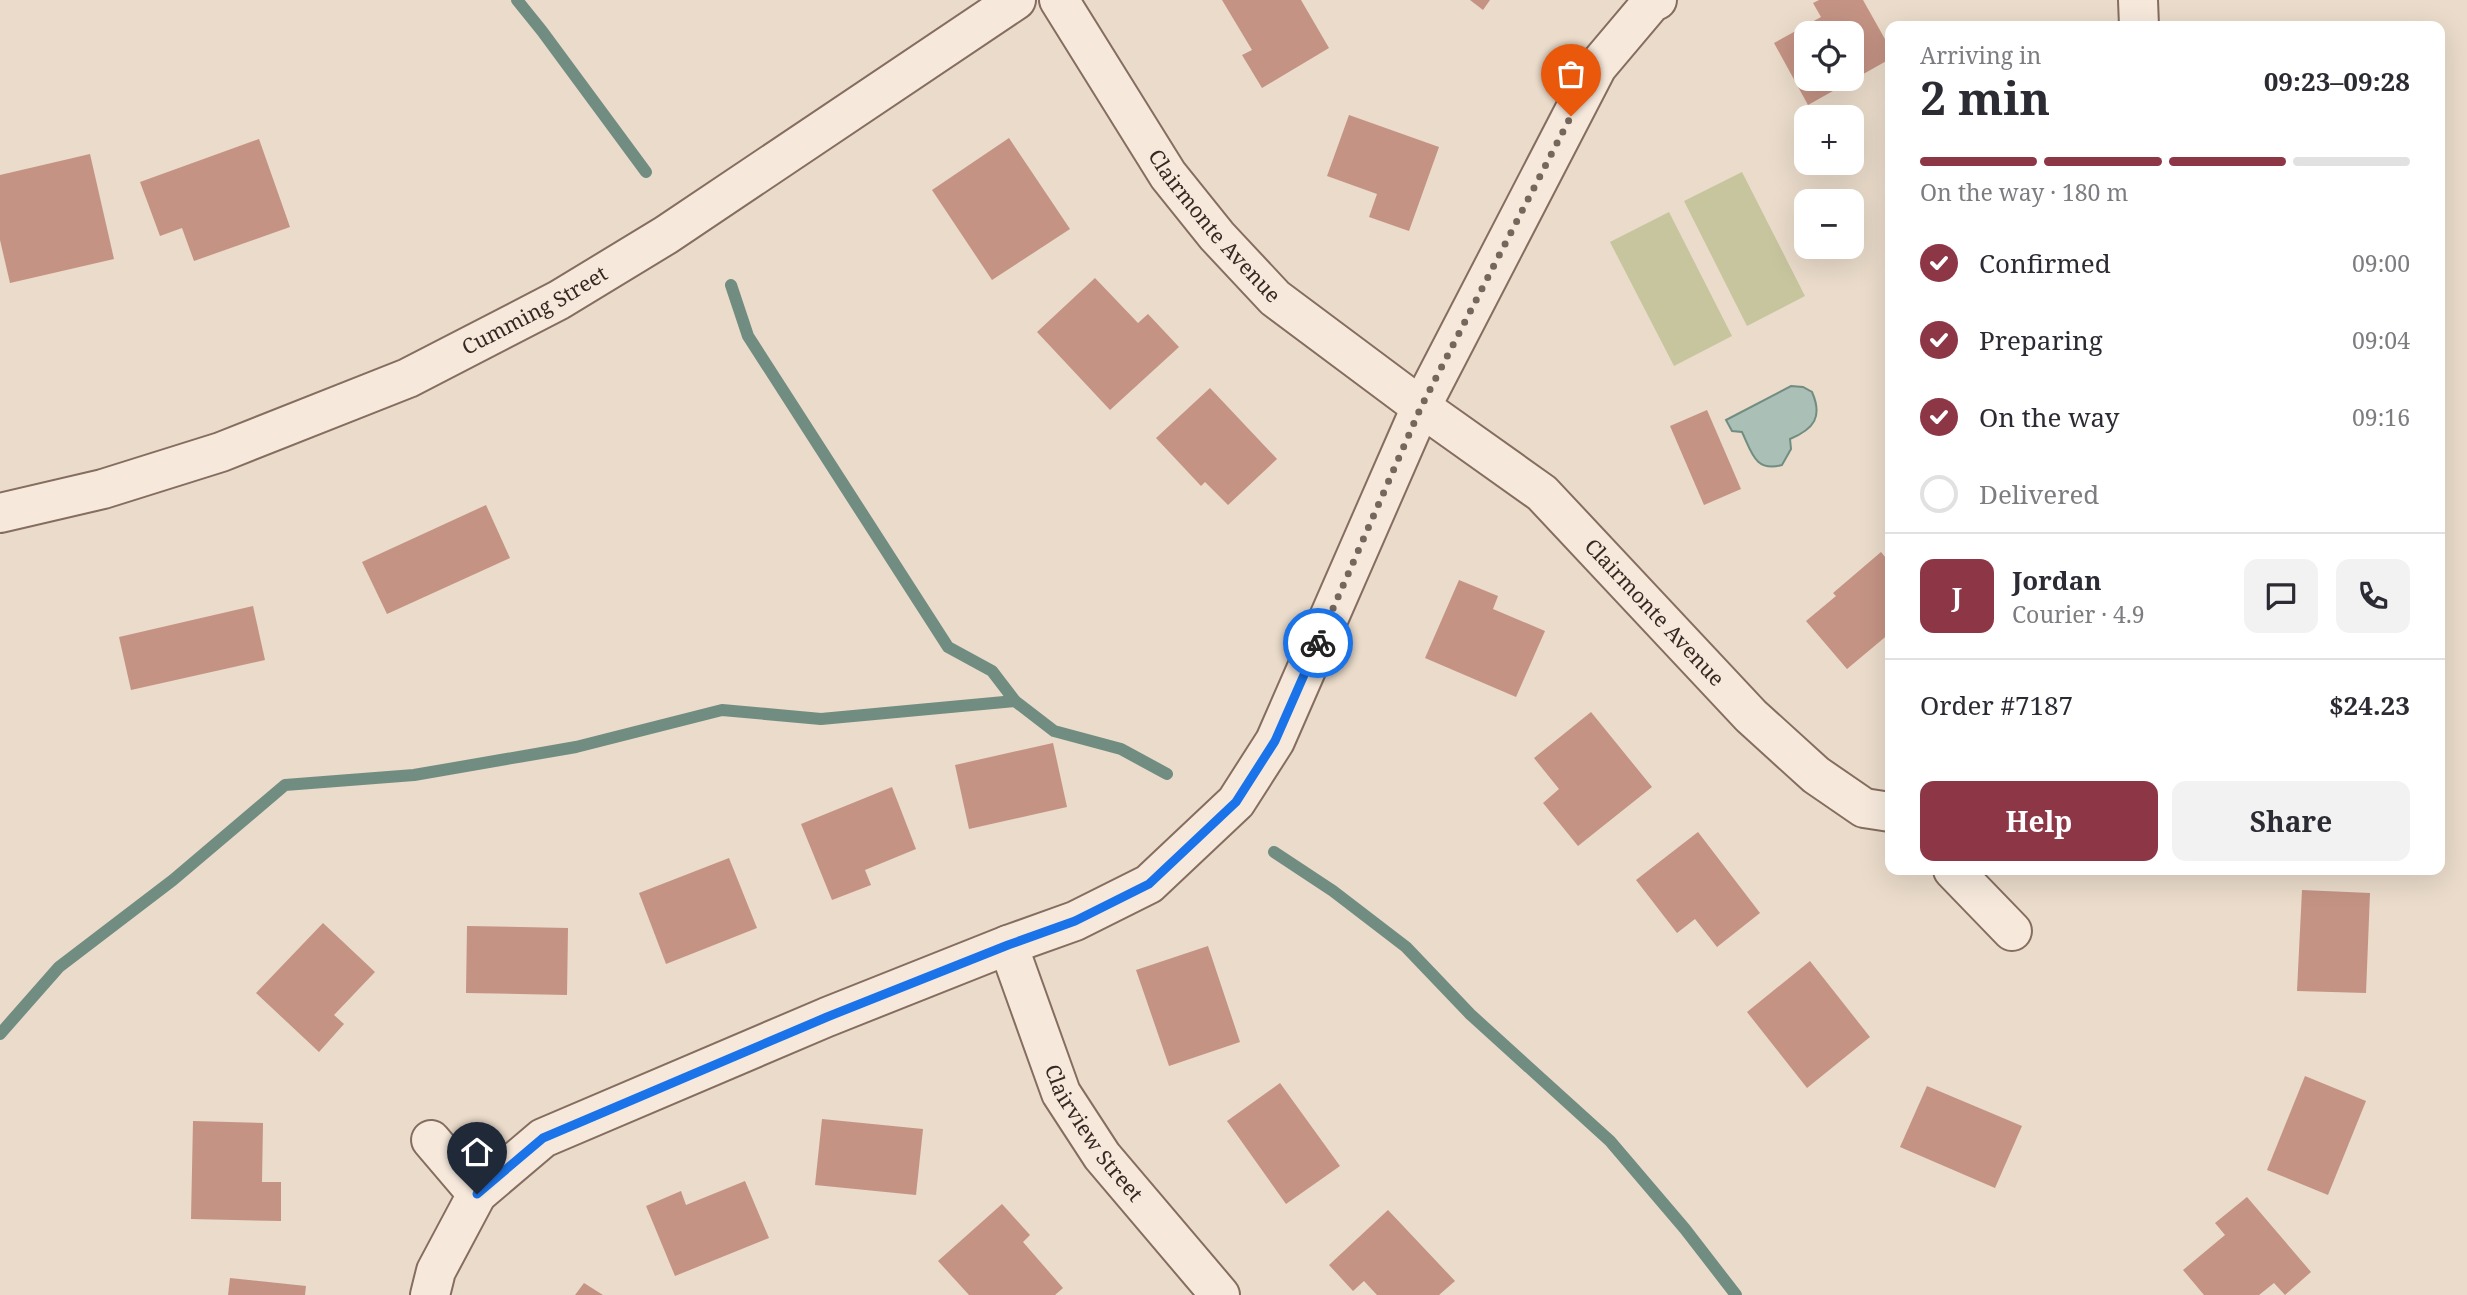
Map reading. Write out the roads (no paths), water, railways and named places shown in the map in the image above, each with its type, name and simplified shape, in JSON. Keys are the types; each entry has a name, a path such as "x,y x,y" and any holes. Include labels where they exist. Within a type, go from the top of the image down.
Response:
{"street":[{"name":"Cumming Street","path":"0,513 103,489 221,452 408,378 559,300 666,235 1016,0"},
{"name":"Clairmonte Avenue","path":"1059,0 1168,175 1217,236 1275,298 1421,407 1542,492 1751,716 1816,775 1864,808 1885,811"},
{"path":"430,1295 436,1271 477,1194 543,1138 827,1017 1075,921 1149,884 1236,802 1275,741 1421,407 1597,67 1651,3 1657,0"},
{"path":"2138,0 2139,21"},
{"path":"1958,875 2012,932"},
{"name":"Clairview Street","path":"1008,945 1061,1093 1102,1156 1220,1295"},
{"path":"431,1140 477,1194"}],"waterway":[{"path":"517,0 646,172"},
{"path":"731,285 748,336 948,647 992,671 1015,701 1054,731 1121,749 1167,774"},
{"path":"0,1034 59,967 173,880 285,785 414,775 576,747 722,710 821,719 1015,701"},
{"path":"1274,852 1333,891 1406,947 1470,1014 1610,1141 1685,1229 1736,1295"}]}
